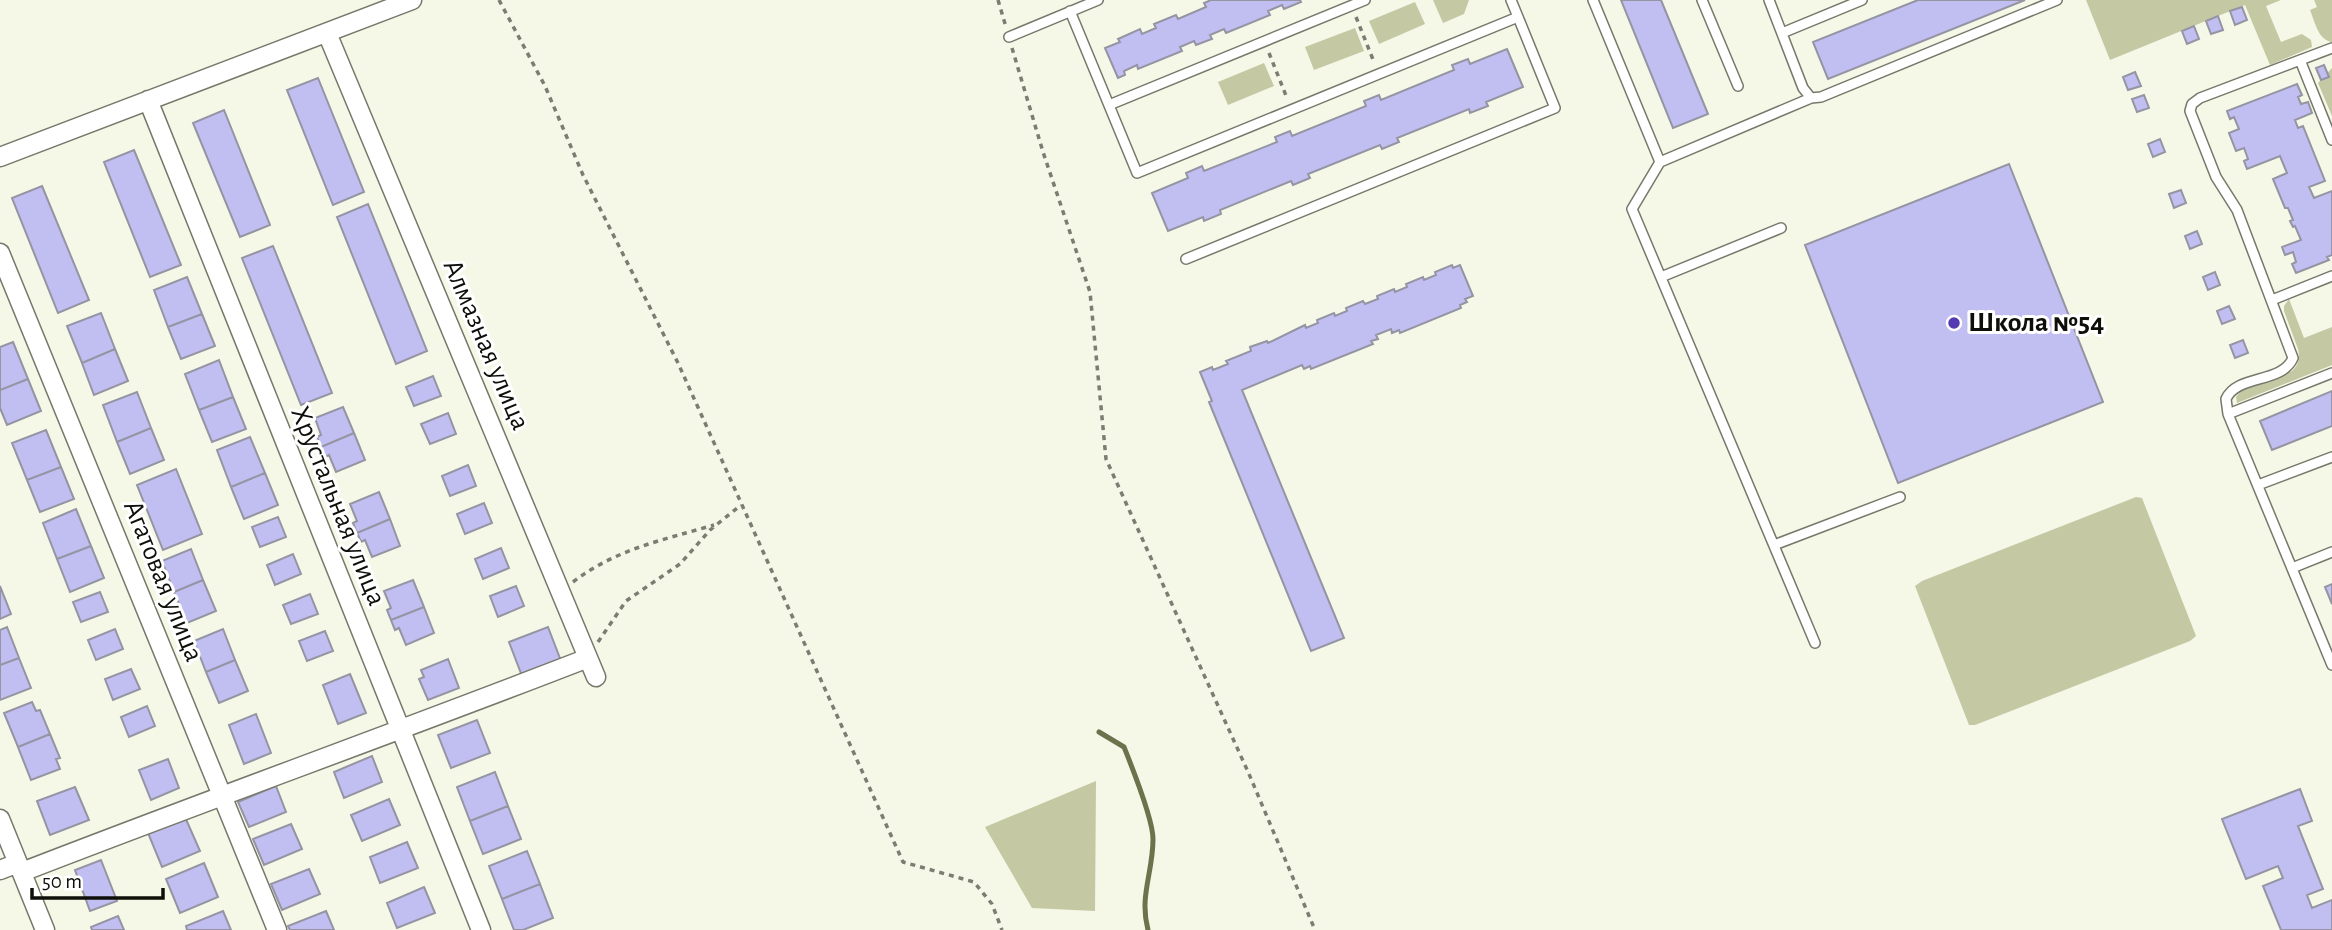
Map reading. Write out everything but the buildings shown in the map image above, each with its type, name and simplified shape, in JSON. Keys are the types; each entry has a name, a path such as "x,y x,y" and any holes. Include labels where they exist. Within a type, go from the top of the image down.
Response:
{"street":[{"path":"0,157 412,0"},
{"name":"Алмазная улица","path":"327,33 596,677"},
{"name":"Хрустальная улица","path":"148,100 481,930"},
{"name":"Агатовая улица","path":"0,253 277,930"},
{"path":"0,870 20,867 400,731 588,658"},
{"path":"0,819 4,841 20,867 46,930"}],"lane":[{"path":"1009,37 1098,0"},
{"path":"1109,105 1365,0"},
{"path":"1186,259 1555,108 1511,0"},
{"path":"1593,0 1660,162"},
{"path":"1702,0 1738,86"},
{"path":"1769,0 1803,88 1811,98"},
{"path":"1782,33 1862,0"},
{"path":"1815,643 1632,209 1660,162 1811,98 1822,97 2057,0"},
{"path":"1070,11 1136,173 1518,17"},
{"path":"2332,48 2200,98 2192,104 2190,111 2216,177 2237,210 2293,358 2290,365 2283,370 2234,389 2226,399 2228,414 2329,650 2332,665"},
{"path":"2300,60 2332,140"},
{"path":"1661,277 1781,228"},
{"path":"2272,300 2332,276"},
{"path":"2228,414 2332,373"},
{"path":"2258,485 2332,457"},
{"path":"1774,545 1900,497"},
{"path":"2292,568 2332,552"}],"path":[{"path":"499,0 545,86 583,175 678,363 903,862 974,881 992,904 1002,930"},
{"path":"998,0 1043,152 1090,292 1106,459 1249,774 1315,930"},
{"path":"1351,6 1379,74"},
{"path":"1264,41 1292,110"},
{"path":"588,658 626,601 680,564 718,524 741,505"},
{"path":"565,603 571,583 594,566 631,549 718,524"}],"green space":[{"path":"1433,0 1469,0 1464,14 1443,23"},
{"path":"2086,0 2281,0 2266,6 2281,42 2302,34 2311,40 2312,47 2270,65 2245,5 2110,60"},
{"path":"2314,0 2332,0 2332,42 2323,38 2315,25 2310,10 2317,7"},
{"path":"1415,2 1425,24 1379,44 1369,21"},
{"path":"1355,28 1364,51 1314,70 1305,47"},
{"path":"1264,63 1274,86 1228,105 1218,82"},
{"path":"2332,68 2332,116 2318,83"},
{"path":"2289,299 2304,338 2332,327 2332,365 2237,403 2236,397 2241,391 2292,371 2298,364 2298,349 2284,311"},
{"path":"2136,497 2142,498 2196,636 2190,641 1975,725 1969,725 1915,586"},
{"path":"1096,781 1095,911 1032,908 985,827"}],"waterway":[{"path":"1099,732 1124,747 1150,819 1153,839 1145,906 1148,930"}],"place":[{"name":"Школа №54","path":"1954,323"}]}
